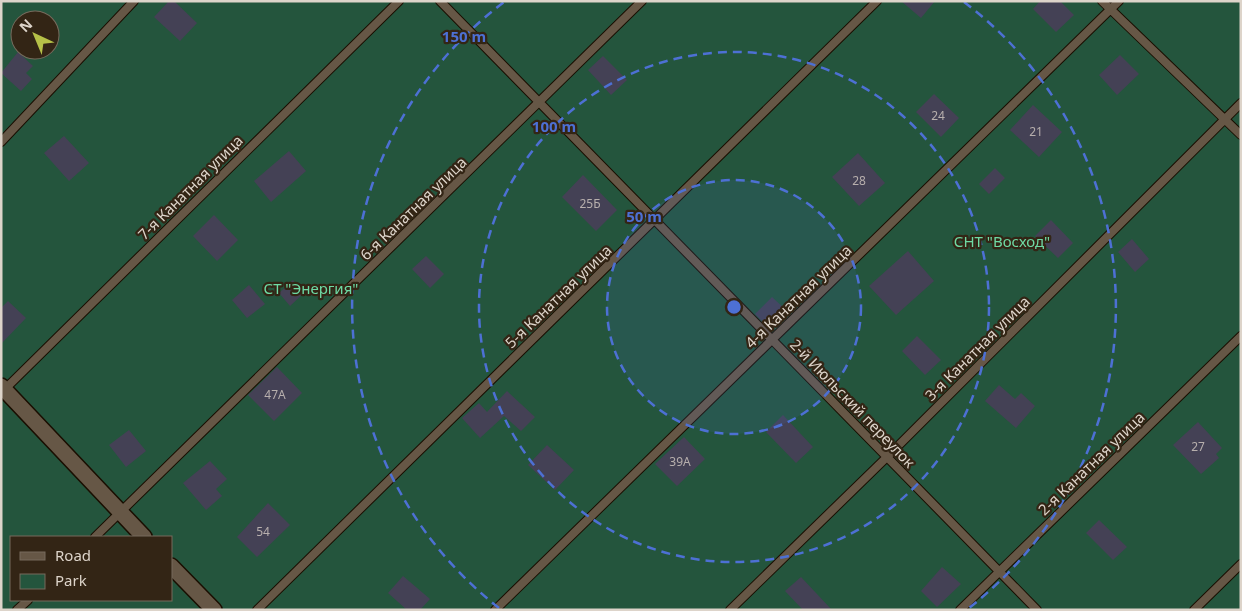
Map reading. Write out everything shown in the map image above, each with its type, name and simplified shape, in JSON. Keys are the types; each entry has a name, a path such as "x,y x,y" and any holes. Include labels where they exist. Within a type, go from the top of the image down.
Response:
{"street":[{"path":"2,389 143,536"},
{"path":"172,567 214,610"}],"lane":[{"path":"1,142 134,1"},
{"name":"7-я Канатная улица","path":"2,389 399,1"},
{"name":"2-й Июльский переулок","path":"440,1 1037,610"},
{"name":"6-я Канатная улица","path":"96,536 642,1"},
{"name":"5-я Канатная улица","path":"257,610 877,1"},
{"path":"1102,1 1241,135"},
{"name":"4-я Канатная улица","path":"495,610 1119,1"},
{"name":"3-я Канатная улица","path":"730,610 888,457 1241,102"},
{"name":"2-я Канатная улица","path":"960,610 1241,336"},
{"path":"1194,610 1241,564"},
{"path":"17,610 27,601"}],"green space":[{"path":"1,1 1241,1 1241,610 1,610"}],"building":[{"path":"169,1 174,1 197,23 180,41 154,17"},
{"path":"901,1 935,1 921,18"},
{"path":"1040,1 1060,1 1074,15 1056,32 1033,9"},
{"path":"1120,55 1139,74 1117,95 1099,75"},
{"path":"603,56 627,80 611,95 588,70"},
{"path":"12,60 27,60 33,66 26,73 32,79 21,91 1,73"},
{"path":"934,94 959,118 941,137 916,112"},
{"path":"1033,105 1062,132 1039,157 1010,130"},
{"path":"64,136 89,163 69,181 44,153"},
{"path":"289,151 306,171 271,202 254,181"},
{"path":"858,153 885,183 859,206 832,177"},
{"path":"995,168 1005,178 989,194 979,184"},
{"path":"583,175 617,210 596,231 562,197"},
{"path":"214,215 238,240 217,261 193,236"},
{"path":"1051,220 1073,243 1058,258 1035,236"},
{"path":"1132,239 1149,259 1135,272 1118,252"},
{"path":"908,251 934,281 896,315 869,286"},
{"path":"426,256 444,274 430,288 412,269"},
{"path":"293,280 304,293 290,306 279,293"},
{"path":"249,285 265,304 247,318 232,300"},
{"path":"772,297 788,312 770,329 755,314"},
{"path":"8,301 26,318 1,344 1,308"},
{"path":"917,336 941,360 925,375 902,351"},
{"path":"277,367 302,393 274,421 248,395"},
{"path":"999,385 1015,399 1021,393 1035,406 1016,428 985,401"},
{"path":"507,391 535,417 521,431 504,416 480,438 462,418 479,403 487,412"},
{"path":"783,415 813,447 796,463 766,432"},
{"path":"1198,422 1222,448 1216,454 1219,458 1201,474 1173,445"},
{"path":"129,430 146,451 126,467 109,445"},
{"path":"684,437 705,459 677,486 655,464"},
{"path":"547,445 574,470 555,490 528,465"},
{"path":"210,461 227,479 216,489 222,496 206,510 183,483"},
{"path":"268,503 290,525 257,557 237,537"},
{"path":"1099,520 1127,547 1113,560 1086,533"},
{"path":"942,567 961,584 937,607 921,591"},
{"path":"403,576 430,599 420,610 407,610 388,593"},
{"path":"801,577 832,610 803,610 785,591"}],"park label":[{"name":"СНТ \"Восход\"","path":"1002,241"},
{"name":"СТ \"Энергия\"","path":"311,288"}]}
